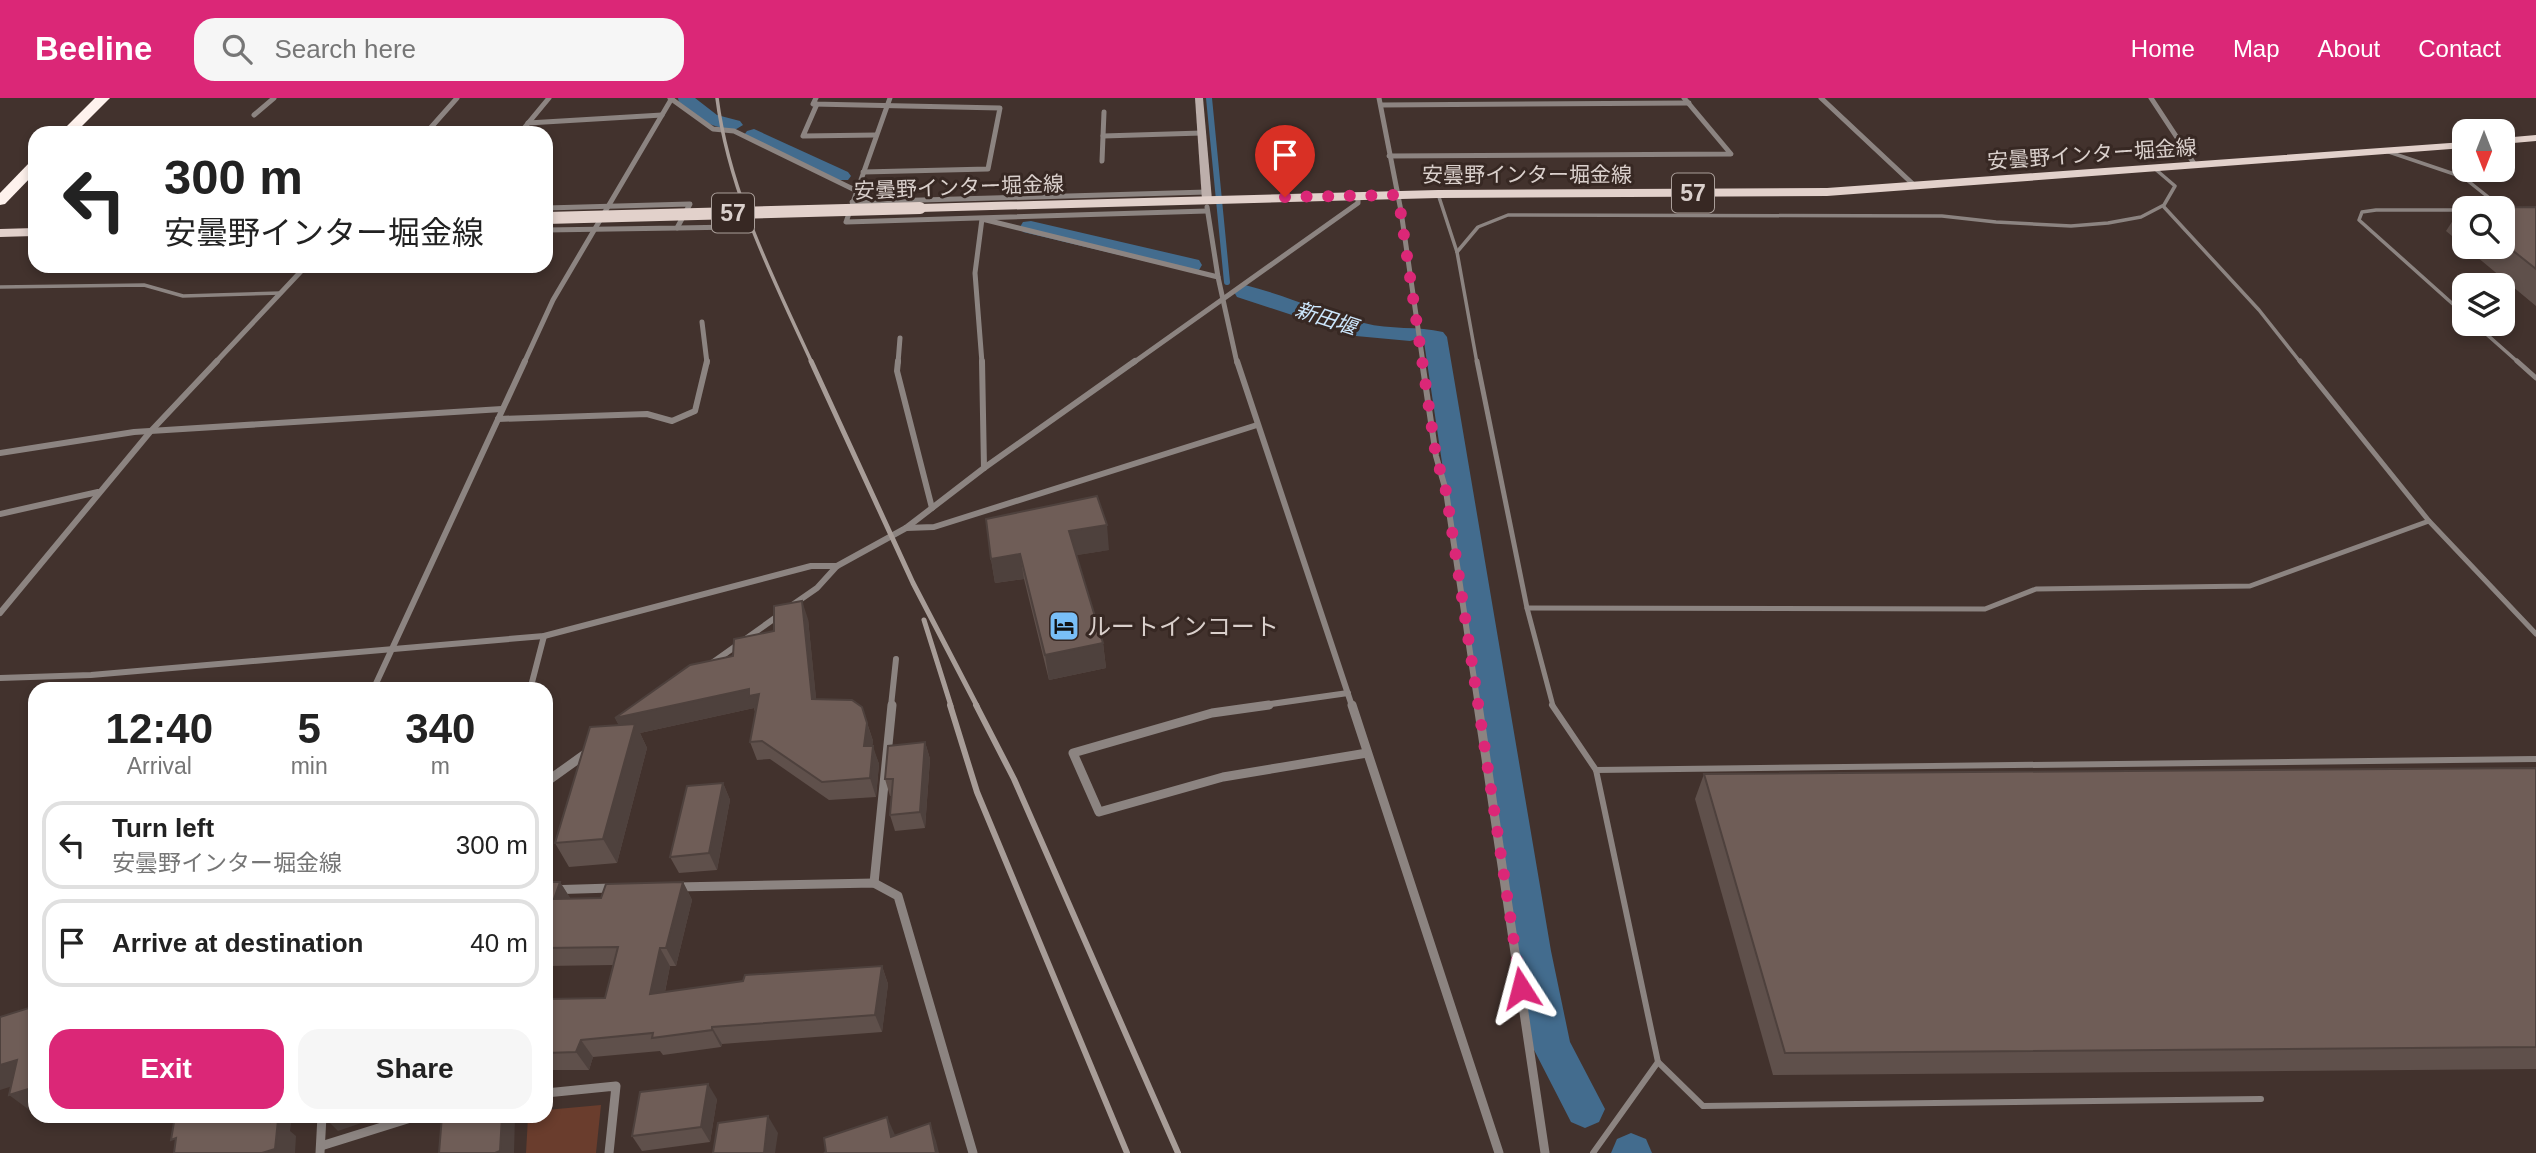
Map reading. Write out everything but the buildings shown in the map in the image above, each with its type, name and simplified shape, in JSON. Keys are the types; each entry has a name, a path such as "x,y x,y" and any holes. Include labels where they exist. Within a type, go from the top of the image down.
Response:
{"highway":[{"path":"74,126 103,98"},
{"path":"0,201 28,172"}],"main road":[{"path":"2515,140 2536,138"},
{"name":"安曇野インター堀金線","path":"553,218 1358,195 1827,192 2452,146"},
{"path":"0,233 28,232"}],"street":[{"path":"254,115 274,98"},
{"path":"432,126 457,98"},
{"path":"526,126 549,98"},
{"path":"376,682 553,300 671,98 713,128 734,131 855,190"},
{"path":"890,98 855,190 846,222 982,219 1207,201"},
{"path":"1199,98 1207,201 1221,299 1257,425 1499,1153"},
{"path":"1379,98 1395,195 1401,211 1436,456 1446,491 1545,1153"},
{"path":"1390,156 1731,154 1684,98"},
{"path":"1821,98 1915,186"},
{"path":"2151,98 2195,165"},
{"path":"863,172 988,169 1000,107 887,106 817,101 803,136 876,135"},
{"path":"1381,105 1689,103"},
{"path":"1102,162 1104,112"},
{"path":"528,123 662,115"},
{"path":"1103,136 1202,133"},
{"path":"704,669 817,588 837,566 906,528 984,468 1358,203 1358,195"},
{"path":"852,202 1207,201"},
{"path":"553,208 690,204 677,228"},
{"path":"982,219 1218,276"},
{"path":"982,219 975,273 982,366 984,468"},
{"path":"553,230 734,227"},
{"path":"0,613 150,432 300,273"},
{"path":"498,419 647,414 672,421 695,411 707,365 702,322"},
{"path":"900,338 897,370 932,508"},
{"path":"0,453 82,439 150,432 502,410"},
{"path":"906,528 934,527 1257,425"},
{"path":"0,514 99,492"},
{"path":"0,678 91,675 544,636 811,566 837,566"},
{"path":"532,682 544,636"},
{"path":"874,883 896,659"},
{"path":"1348,693 1212,713 1073,753 1099,812 1223,777 1367,753"},
{"path":"553,777 591,750"},
{"path":"669,887 874,883 898,896 973,1153"},
{"path":"553,890 628,888"},
{"path":"553,1092 615,1086 609,1153"},
{"path":"322,1123 320,1150 397,1123"}],"lane":[{"path":"2385,151 2452,174"},
{"path":"1457,252 1473,230 1486,220 1508,215 1942,216 2010,225 2114,224 2164,207 2174,194 2175,186 2154,168"},
{"path":"2468,182 2486,196"},
{"path":"1438,194 1457,252 1460,279 1527,608 1550,702 1596,770 1658,1062 1703,1106 2261,1099"},
{"path":"2164,207 2259,310 2429,521 2536,634"},
{"path":"2452,210 2375,210 2362,212 2358,220 2452,303"},
{"path":"0,287 144,285 183,296 281,293"},
{"path":"2489,336 2536,378"},
{"path":"1527,608 1985,609 2036,589 2250,586 2429,521"},
{"path":"1596,770 2536,759"},
{"path":"1593,1153 1658,1062"}],"shaded area":[{"path":"601,1105 596,1153 526,1153 528,1123 553,1123 553,1109"}],"waterway":[{"path":"1209,98 1227,282"},
{"name":"新田堰","path":"686,100 710,119 733,125"},
{"name":"新田堰","path":"754,135 841,176"},
{"name":"新田堰","path":"1031,227 1191,265"},
{"name":"新田堰","path":"1245,292 1364,331 1410,334"},
{"name":"新田堰","path":"1427,336 1435,337 1533,951 1551,1046 1585,1109"}],"railway":[{"path":"717,98 731,167 742,201 768,267 812,363"},
{"path":"811,361 913,583 977,706"},
{"path":"924,620 951,706"},
{"path":"950,705 977,792 1127,1153"},
{"path":"976,705 1014,779 1178,1153"}],"place":[{"name":"ルートインコート","path":"1064,626"}],"route":[{"path":"1285,197 1395,195 1399,201 1436,456 1446,491 1521,988"}]}
